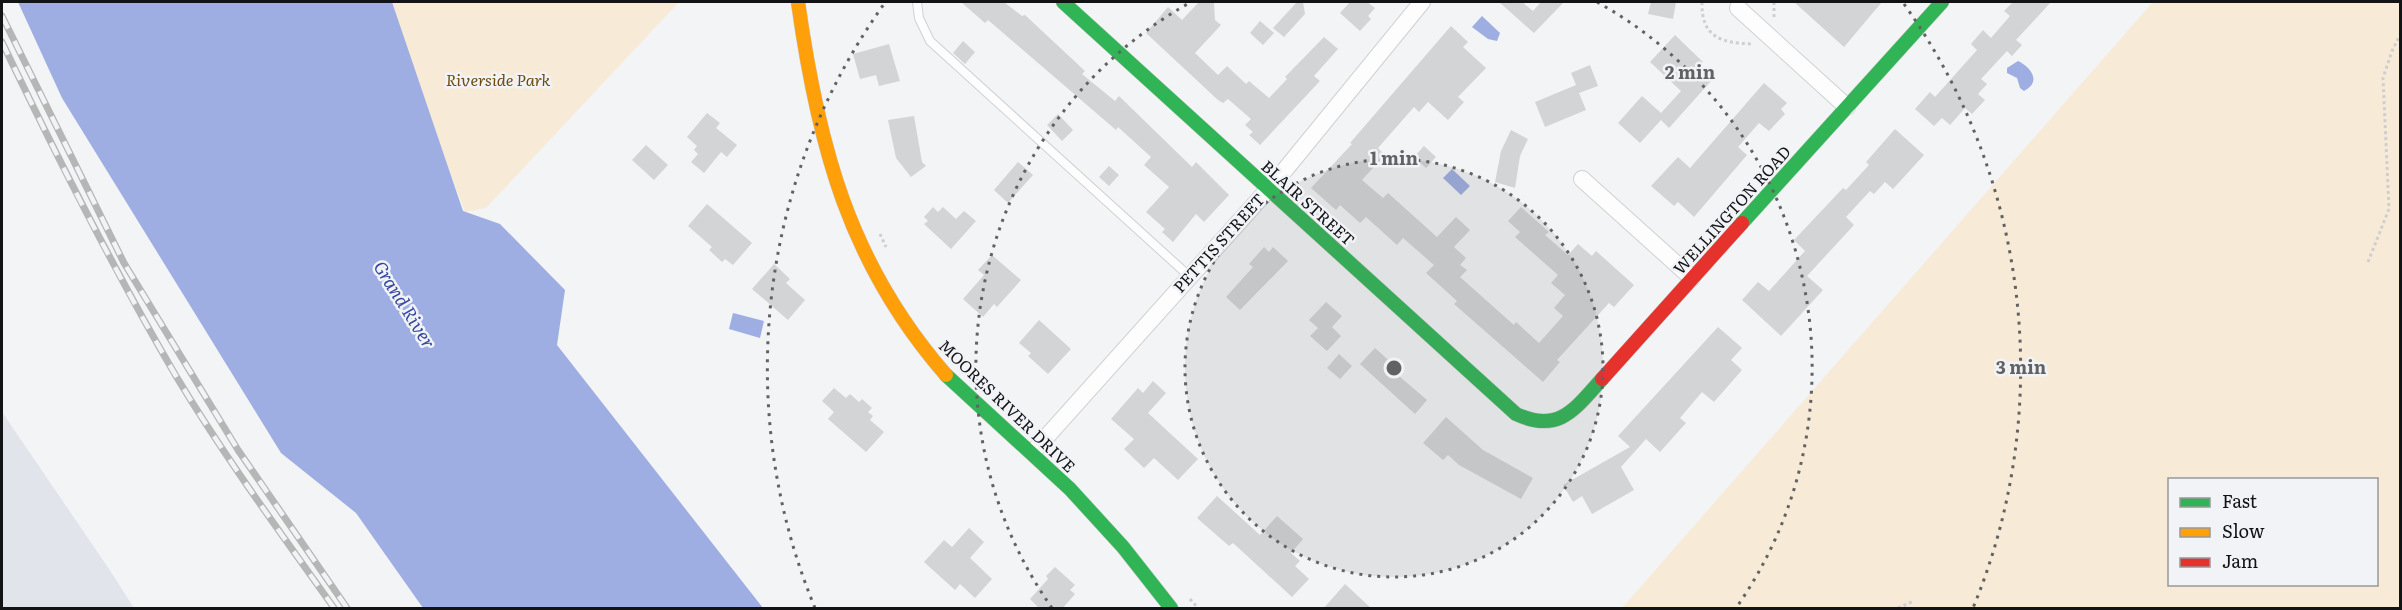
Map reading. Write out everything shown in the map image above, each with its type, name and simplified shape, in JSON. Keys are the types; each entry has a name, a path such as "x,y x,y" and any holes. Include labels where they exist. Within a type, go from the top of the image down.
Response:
{"street":[{"name":"MOORES RIVER DRIVE","path":"798,2 805,64 831,172 852,225 898,315 921,346 952,380 1033,452 1079,499 1133,560 1171,609"},
{"name":"BLAIR STREET","path":"1063,2 1516,414 1536,424"},
{"name":"PETTIS STREET","path":"1033,452 1268,189 1422,2"},
{"name":"WELLINGTON ROAD","path":"1536,424 1551,423 1571,413 1942,2"},
{"path":"1738,8 1847,107"},
{"path":"1581,179 1692,278"}],"lane":[{"path":"917,2 919,18 930,40 1190,276"}],"path":[{"path":"1702,2 1702,19 1712,34 1724,41 1737,44 1753,43 1762,51"},
{"path":"2368,262 2389,210 2383,78 2400,35"},
{"path":"880,233 889,254"},
{"path":"1898,609 1914,601"}],"shaded area":[{"path":"2,412 109,569 134,608 2,608"}],"green space":[{"name":"Riverside Park","path":"390,2 679,2 486,208 465,212 407,61"},
{"path":"2153,2 2400,2 2400,608 1622,608"}],"water":[{"name":"Grand River","path":"18,2 392,2 463,211 500,224 565,290 557,345 763,608 423,608 356,513 281,453 62,98"},
{"path":"1482,16 1500,33 1497,41 1488,39 1472,27"},
{"path":"2018,61 2033,75 2032,83 2024,91 2020,88 2017,78 2007,73 2007,68"},
{"path":"1452,169 1470,186 1461,195 1443,178"},
{"path":"733,313 764,321 760,338 729,329"}],"building":[{"path":"961,2 1004,2 1022,16 1025,15 1085,71 1082,74 1115,101 1119,96 1192,167 1196,162 1229,195 1204,222 1196,214 1173,242 1162,232 1165,229 1146,212 1169,187 1144,165 1151,157 1118,127 1116,130 988,20 985,23"},
{"path":"1199,2 1214,2 1215,20 1221,25 1195,53 1218,75 1227,66 1246,84 1249,81 1269,98 1287,79 1285,77 1324,37 1338,49 1314,76 1320,81 1260,145 1249,135 1253,132 1245,125 1251,119 1228,99 1223,103 1218,100 1146,33 1168,7 1182,20"},
{"path":"1297,2 1303,2 1305,14 1284,37 1273,28"},
{"path":"1350,2 1367,2 1375,8 1368,16 1371,19 1360,31 1340,13"},
{"path":"1499,2 1522,2 1533,11 1541,2 1564,2 1534,33"},
{"path":"1651,2 1676,2 1673,19 1648,14"},
{"path":"1794,2 1882,2 1844,47"},
{"path":"2013,2 2051,2 2016,40 2022,45 2012,56 2007,51 1981,79 1987,84 1978,94 1985,100 1972,114 1965,108 1950,125 1942,118 1934,126 1915,109 1930,92 1935,97 1977,50 1971,44 1983,30 1991,38 2010,16 2004,11"},
{"path":"1260,21 1274,33 1263,45 1250,33"},
{"path":"1451,26 1468,42 1463,47 1486,68 1458,97 1464,102 1448,120 1428,102 1419,112 1414,107 1378,148 1385,155 1362,180 1383,198 1388,193 1437,237 1456,217 1470,230 1454,247 1466,258 1460,265 1467,270 1460,277 1514,325 1516,322 1539,343 1563,316 1554,308 1565,295 1551,283 1558,275 1515,237 1520,232 1508,221 1521,207 1549,232 1545,235 1568,255 1578,244 1592,256 1596,251 1634,285 1614,307 1609,303 1557,360 1560,362 1543,382 1454,304 1457,301 1426,273 1434,265 1403,238 1397,245 1366,217 1360,223 1340,205 1336,210 1311,188 1352,144 1350,143"},
{"path":"1675,35 1703,62 1698,67 1712,80 1669,128 1661,120 1640,143 1618,123 1642,96 1661,113 1681,91 1650,62"},
{"path":"963,41 975,52 965,64 953,53"},
{"path":"889,44 900,81 879,86 876,75 860,79 853,54"},
{"path":"1590,65 1598,86 1579,93 1586,110 1545,127 1535,102 1576,85 1571,73"},
{"path":"1764,83 1787,103 1781,109 1785,114 1769,131 1759,123 1738,147 1747,155 1694,217 1678,202 1674,206 1651,186 1678,157 1690,168"},
{"path":"707,113 720,123 716,128 737,145 727,157 721,152 704,173 691,162 698,154 694,150 697,146 687,137"},
{"path":"1058,114 1073,130 1062,141 1047,125"},
{"path":"914,116 922,162 926,166 911,177 896,158 888,120"},
{"path":"1895,129 1924,155 1893,189 1885,182 1874,194 1870,191 1846,217 1854,225 1807,276 1823,290 1781,336 1742,300 1758,282 1769,291 1805,251 1794,240 1843,188 1846,190 1869,165 1866,162"},
{"path":"1511,130 1528,139 1520,156 1515,188 1495,182 1501,151"},
{"path":"646,145 668,165 654,180 632,160"},
{"path":"1424,146 1436,157 1426,168 1414,157"},
{"path":"1018,162 1033,175 1008,203 994,190"},
{"path":"1109,166 1119,175 1109,186 1099,177"},
{"path":"707,204 752,243 733,265 725,259 722,262 709,250 712,247 688,226"},
{"path":"933,207 938,212 943,207 956,219 964,211 976,221 951,249 924,224 928,221 924,217"},
{"path":"1264,247 1269,252 1273,247 1288,261 1240,310 1226,297 1253,267 1249,264"},
{"path":"992,255 1021,280 997,307 994,304 983,317 963,299 984,275 978,270"},
{"path":"774,264 790,279 786,283 805,300 788,320 752,289"},
{"path":"1326,302 1342,316 1332,327 1341,336 1327,351 1310,336 1318,328 1309,320"},
{"path":"1039,320 1071,349 1048,374 1028,356 1031,353 1019,343"},
{"path":"1718,327 1742,348 1731,360 1742,370 1714,402 1702,392 1680,418 1686,423 1660,452 1646,439 1621,467 1634,490 1592,514 1582,496 1573,502 1563,485 1630,447 1618,436"},
{"path":"1375,348 1395,366 1392,370 1427,400 1415,414 1360,364"},
{"path":"1339,354 1352,366 1340,379 1327,368"},
{"path":"1153,381 1166,393 1148,413 1198,459 1178,480 1154,458 1144,468 1124,449 1134,439 1111,419 1138,388 1143,393"},
{"path":"834,388 846,398 850,394 859,402 862,399 872,408 868,412 873,416 870,420 884,432 866,452 828,419 834,412 822,401"},
{"path":"1446,417 1483,450 1533,478 1521,499 1459,465 1448,455 1443,460 1423,443"},
{"path":"1217,496 1260,535 1277,516 1303,539 1291,553 1300,561 1295,566 1309,579 1292,597 1233,543 1229,546 1197,518"},
{"path":"969,528 984,542 970,558 992,579 975,598 960,584 955,590 924,562 944,540 952,547"},
{"path":"1055,567 1075,585 1070,590 1075,594 1062,609 1040,609 1030,599 1048,579 1046,576"},
{"path":"1345,584 1372,609 1323,609"}],"railway":[{"path":"2,16 124,263 238,450 347,608"},
{"path":"2,42 85,210 176,376 233,465 334,608"}],"traffic: fast":[{"path":"1063,2 1516,414 1531,419 1555,420 1574,409 1602,379"},
{"path":"1742,223 1942,2"},
{"path":"946,375 1070,489 1123,547 1171,608"}],"traffic: slow":[{"path":"798,2 816,105 828,154 843,200 862,246 885,290 913,333 946,375"}],"traffic: jam":[{"path":"1602,379 1742,223"}]}
